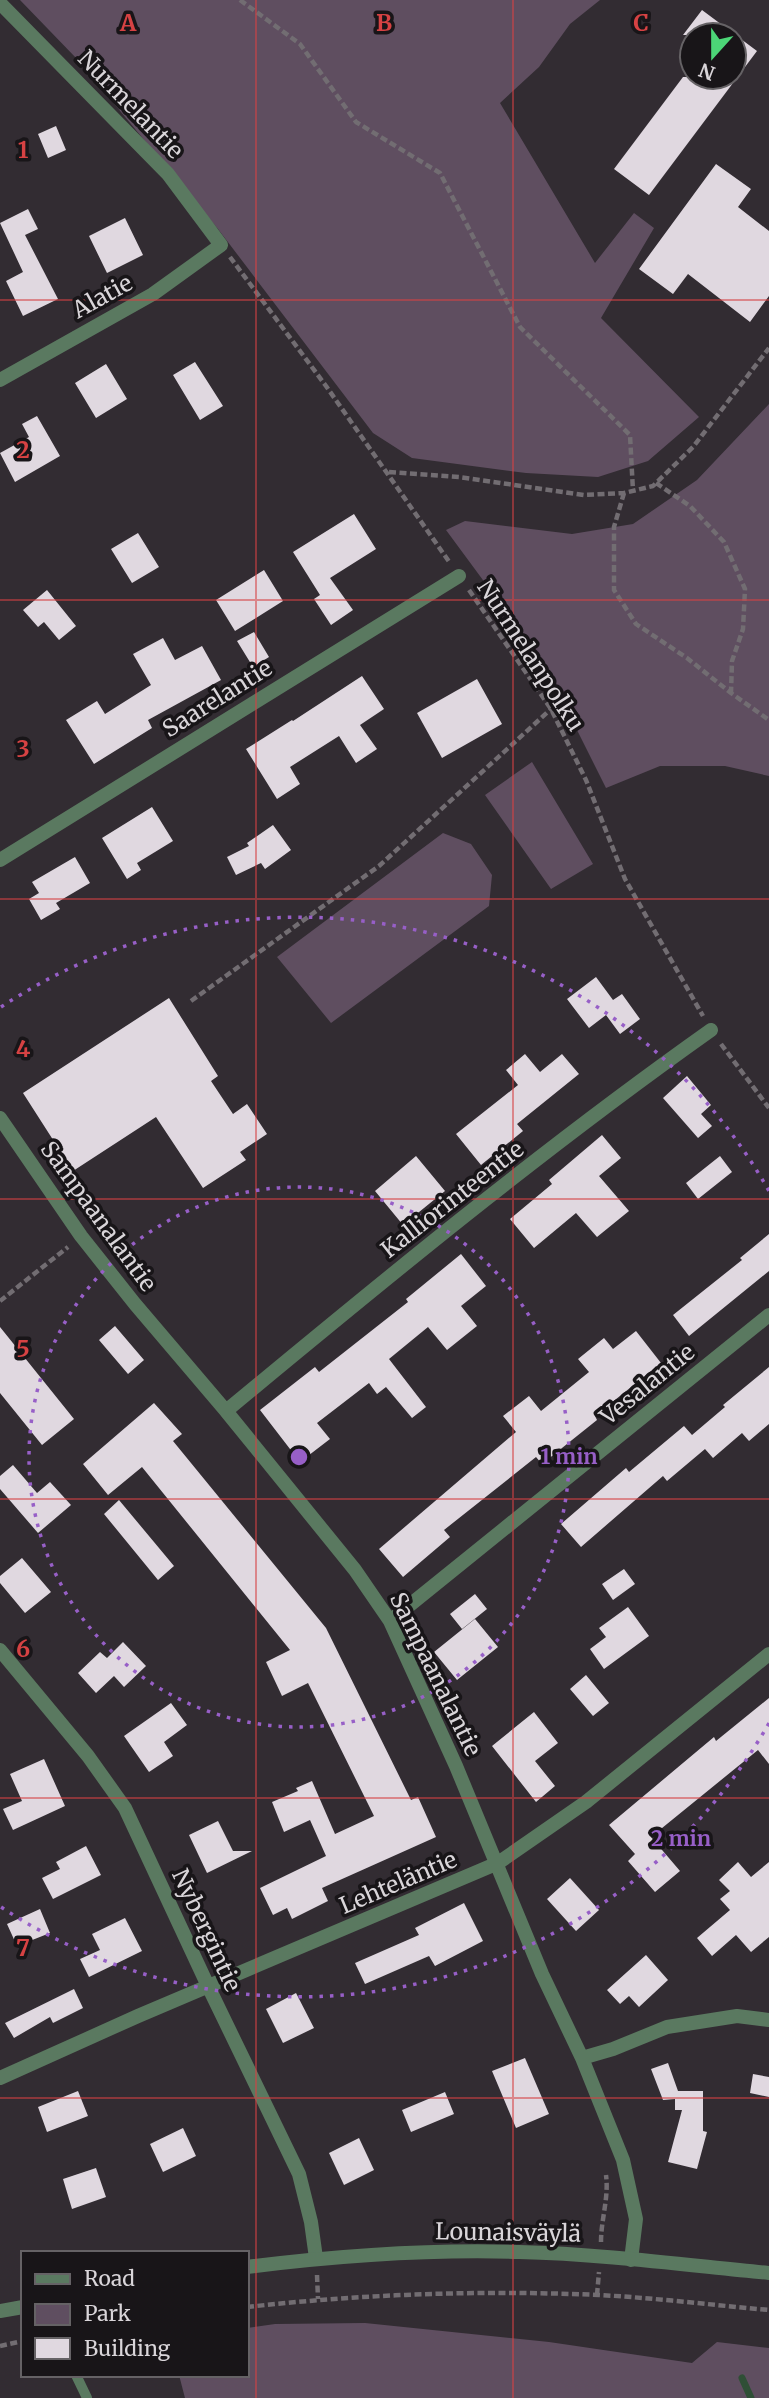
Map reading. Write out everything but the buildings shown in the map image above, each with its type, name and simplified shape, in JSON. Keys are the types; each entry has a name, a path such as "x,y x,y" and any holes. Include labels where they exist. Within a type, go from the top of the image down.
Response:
{"street":[{"name":"Nurmelantie","path":"0,3 168,174 221,245"},
{"name":"Alatie","path":"0,380 153,294 221,245"},
{"name":"Saarelantie","path":"0,860 459,576"},
{"name":"Kalliorinteentie","path":"226,1410 599,1112 711,1030"},
{"name":"Sampaanalantie","path":"0,1118 81,1236 355,1570 390,1621 498,1863 542,1974 582,2058 623,2160 636,2219 631,2260"},
{"name":"Vesalantie","path":"390,1621 769,1315"},
{"name":"Nybergintie","path":"0,1650 88,1756 125,1808 299,2174 312,2222 316,2258"},
{"name":"Lehteläntie","path":"0,2078 498,1863 586,1802 769,1654"},
{"path":"582,2058 613,2049 667,2027 737,2016 769,2020"},
{"name":"Lounaisväylä","path":"248,2267 316,2258 519,2252 769,2273"},
{"path":"0,2311 21,2307"}],"lane":[{"path":"77,2377 87,2398"}],"path":[{"path":"240,0 300,44 356,122 440,173 520,327 630,435 633,491"},
{"name":"Nurmelanpolku","path":"221,245 388,472 551,709 586,780 625,879 711,1030 769,1108"},
{"path":"388,472 459,477 584,495 624,493 653,486 693,447 769,348"},
{"path":"656,483 690,506 724,542 746,589 743,629 732,660 731,693"},
{"path":"624,493 614,527 614,590 636,624 769,719"},
{"path":"191,1001 379,866 551,709"},
{"path":"62,1235 69,1247"},
{"path":"0,1301 81,1236"},
{"path":"597,2295 601,2224 608,2192 605,2170"},
{"path":"248,2307 318,2299 423,2293 597,2295 769,2310"},
{"path":"0,2346 21,2341"}],"green space":[{"path":"20,0 600,0 570,24 539,67 500,103 595,263 634,213 654,228 601,318 699,417 648,461 598,477 526,473 412,458 373,433 218,229 77,59"},
{"path":"769,404 769,776 725,766 660,766 606,788 542,660 446,530 465,521 572,534 633,524 697,480"},
{"path":"532,762 593,864 551,889 485,795"},
{"path":"443,833 471,844 492,875 489,906 331,1023 277,957"},
{"path":"365,2323 549,2342 692,2363 717,2342 769,2348 769,2398 185,2398 180,2377 248,2377 248,2328 275,2324"}],"waterway":[{"path":"742,2378 751,2398"}]}
